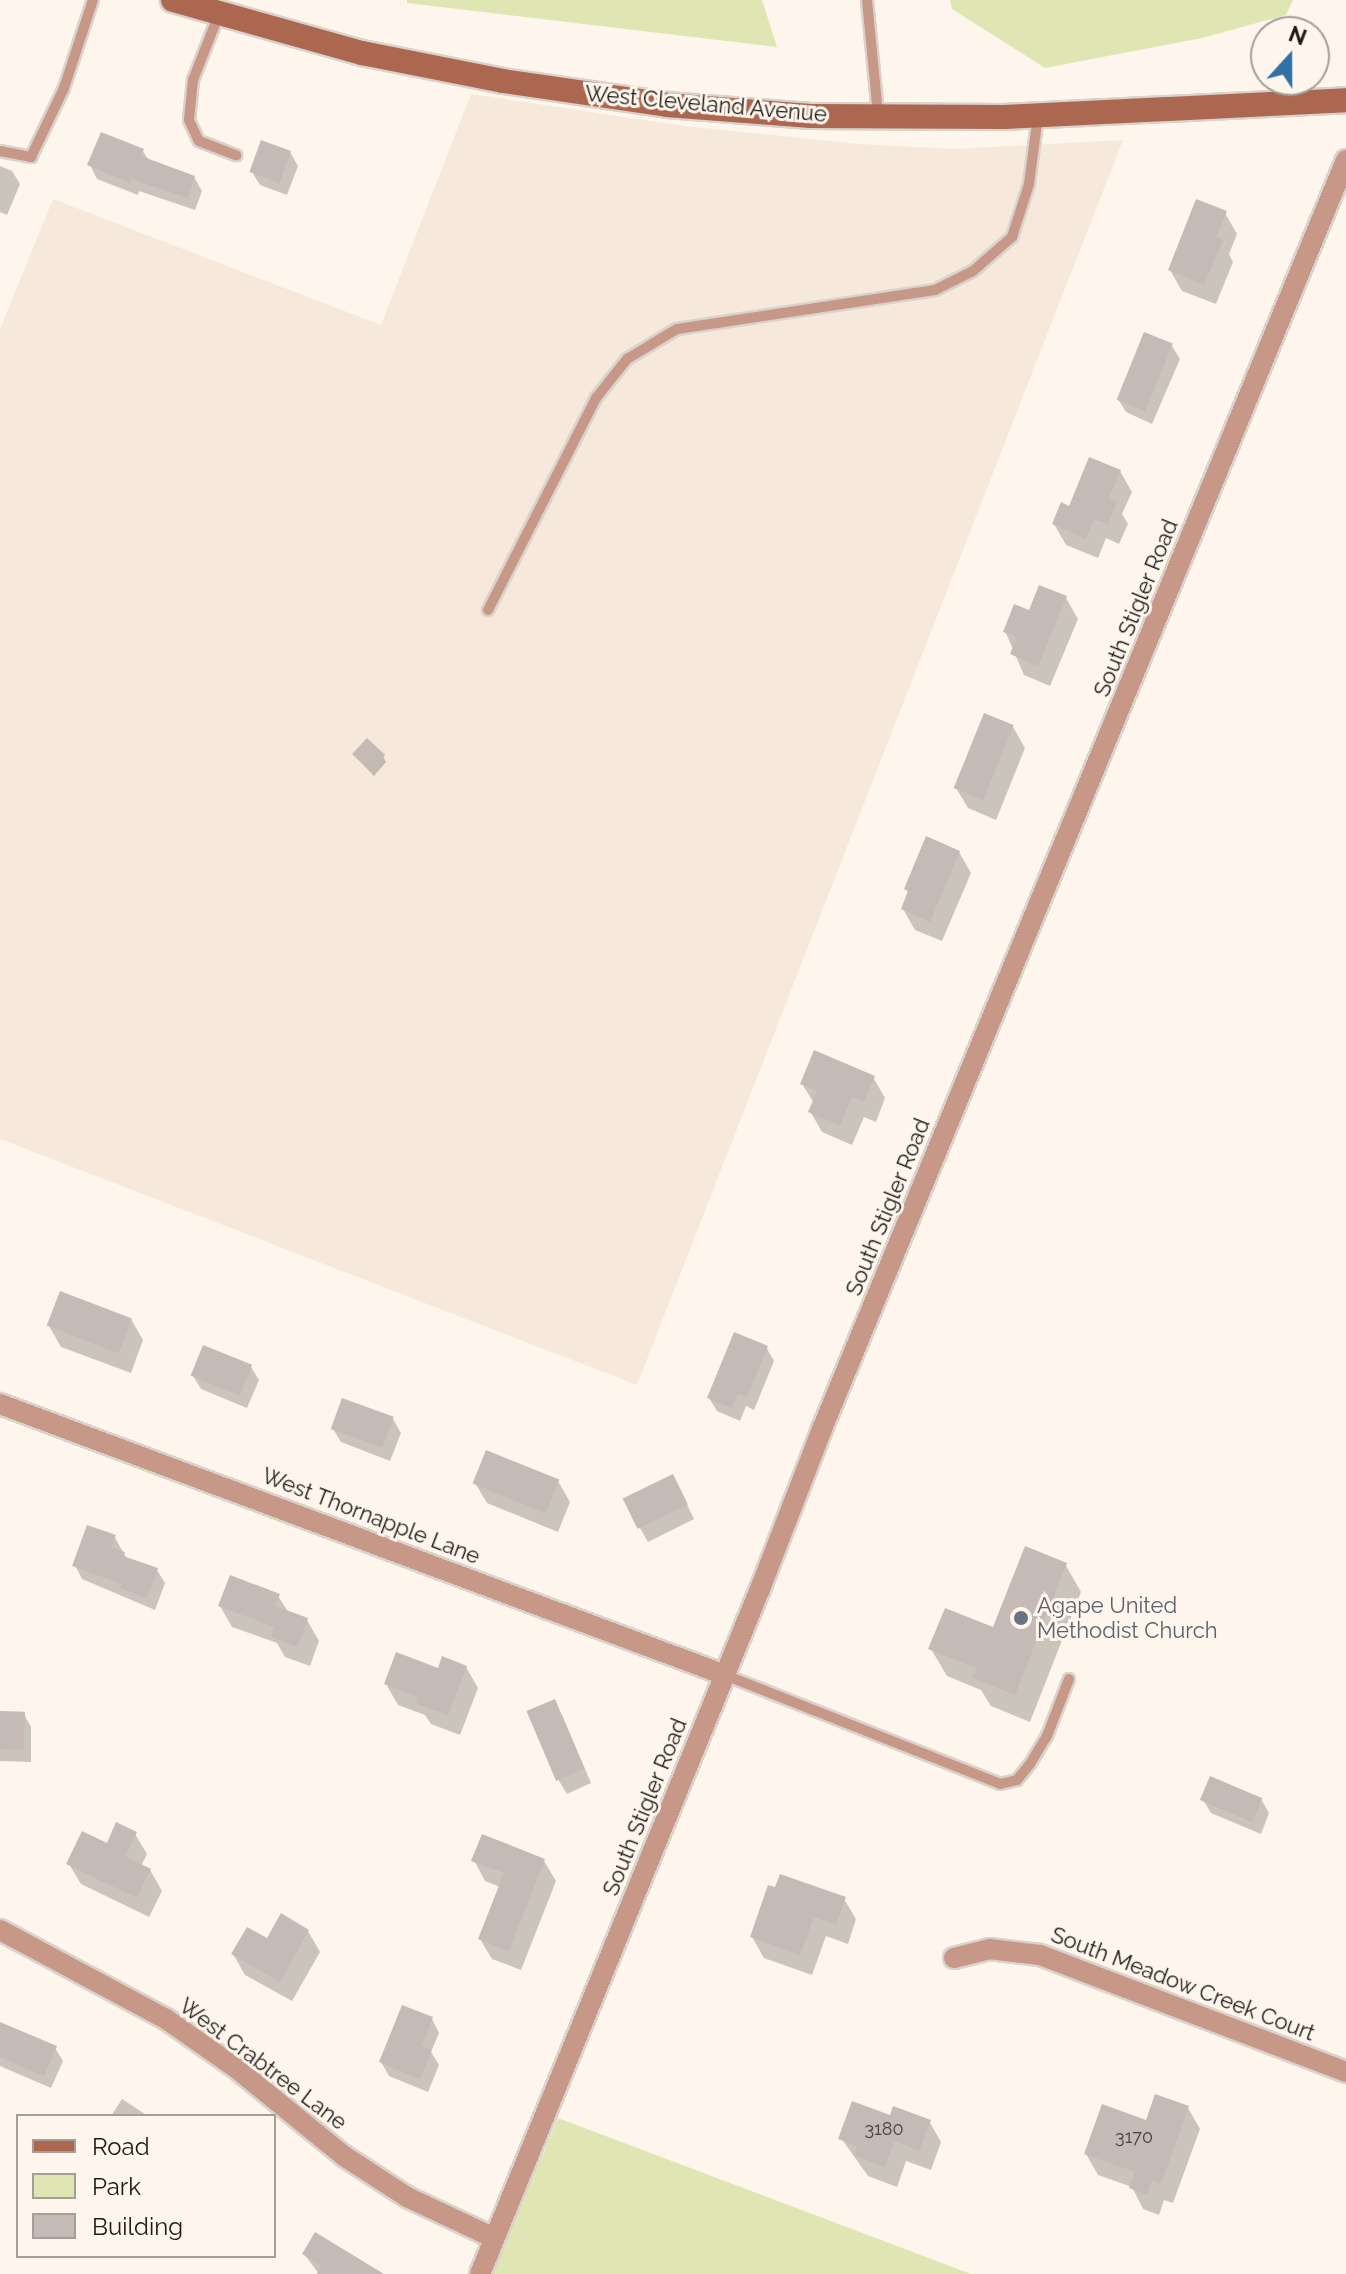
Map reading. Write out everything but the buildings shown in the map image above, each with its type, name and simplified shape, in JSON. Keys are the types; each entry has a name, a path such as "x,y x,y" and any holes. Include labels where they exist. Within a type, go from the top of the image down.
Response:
{"main road":[{"name":"West Cleveland Avenue","path":"173,0 362,53 594,96 811,116 1038,116 1346,100"}],"street":[{"name":"South Stigler Road","path":"480,2274 822,1429 1346,160"},
{"name":"West Thornapple Lane","path":"0,1404 725,1675"},
{"name":"West Crabtree Lane","path":"0,1930 166,2019 236,2068 344,2156 407,2197 494,2238"},
{"name":"South Meadow Creek Court","path":"954,1958 989,1949 1040,1955 1346,2072"}],"lane":[{"path":"0,151 31,157 64,88 93,0"},
{"path":"867,0 878,115"},
{"path":"219,14 193,80 189,120 199,141 236,155"},
{"path":"488,610 596,398 627,359 677,329 935,290 973,271 1012,237 1029,184 1038,116"},
{"path":"725,1675 1000,1784 1017,1780 1030,1764 1047,1736 1069,1679"}],"shaded area":[{"path":"471,94 684,126 859,144 954,149 1123,140 637,1385 0,1139 0,329 53,199 381,325"}],"green space":[{"path":"407,0 762,0 777,47 407,3"},
{"path":"950,0 1293,0 1286,15 1250,16 1250,25 1202,38 1045,68 952,9"},
{"path":"558,2118 971,2274 493,2274"}],"place":[{"name":"Agape United Methodist Church","path":"1021,1618"}]}
